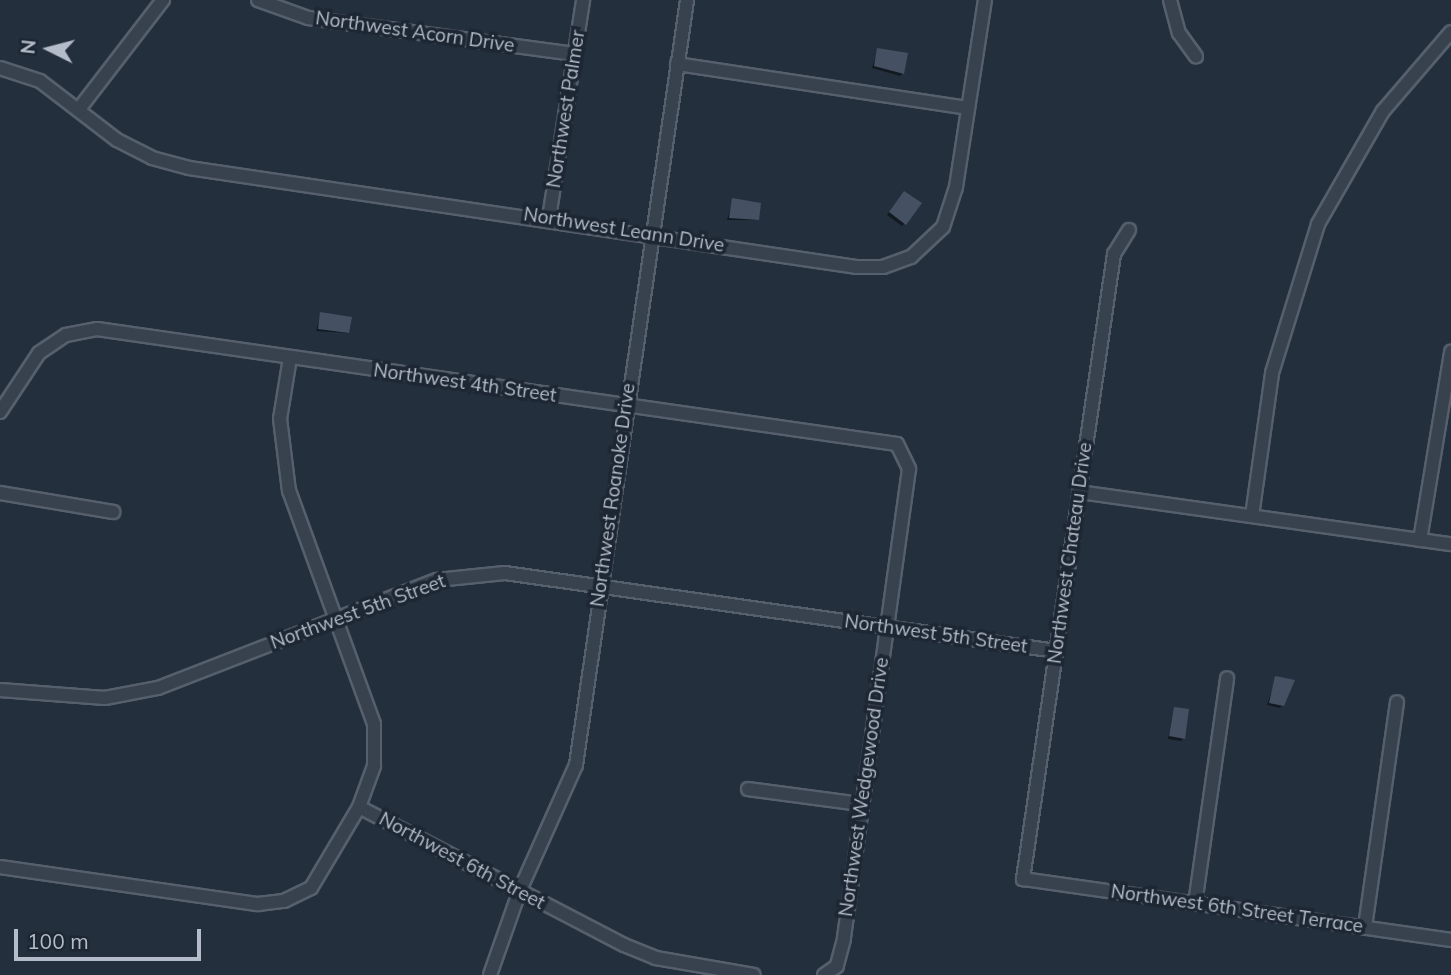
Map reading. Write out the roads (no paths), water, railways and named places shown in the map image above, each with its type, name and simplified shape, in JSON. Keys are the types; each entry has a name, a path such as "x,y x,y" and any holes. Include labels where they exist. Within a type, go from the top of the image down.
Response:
{"street":[{"path":"79,109 163,0"},
{"name":"Northwest Acorn Drive","path":"258,0 308,18 575,54"},
{"name":"Northwest Palmer","path":"549,218 583,0"},
{"name":"Northwest Roanoke Drive","path":"490,975 520,890 576,765 625,405 687,0"},
{"name":"Northwest Leann Drive","path":"0,68 40,81 117,140 152,158 189,168 549,218 856,267 883,267 911,257 943,227 956,187 985,0"},
{"path":"1170,0 1179,33 1196,56"},
{"path":"1252,516 1272,373 1318,224 1383,111 1451,32"},
{"path":"677,64 968,108"},
{"name":"Northwest Chateau Drive","path":"1023,879 1114,254 1129,230"},
{"name":"Northwest 4th Street","path":"0,412 39,353 66,335 97,329 897,444"},
{"path":"1420,540 1451,352"},
{"path":"290,358 280,419 281,455 289,491 374,723 374,766 359,807"},
{"name":"Northwest Wedgewood Drive","path":"824,975 837,966 908,469 897,444"},
{"path":"1079,492 1451,544"},
{"path":"0,493 113,512"},
{"name":"Northwest 5th Street","path":"0,690 105,698 158,688 437,580 505,573 1056,651"},
{"path":"1195,904 1227,678"},
{"path":"1365,927 1397,702"},
{"path":"748,789 860,804"},
{"name":"Northwest 6th Street","path":"0,867 258,904 284,901 311,888 359,807 656,958 754,975"},
{"name":"Northwest 6th Street Terrace","path":"1023,879 1451,940"}]}
